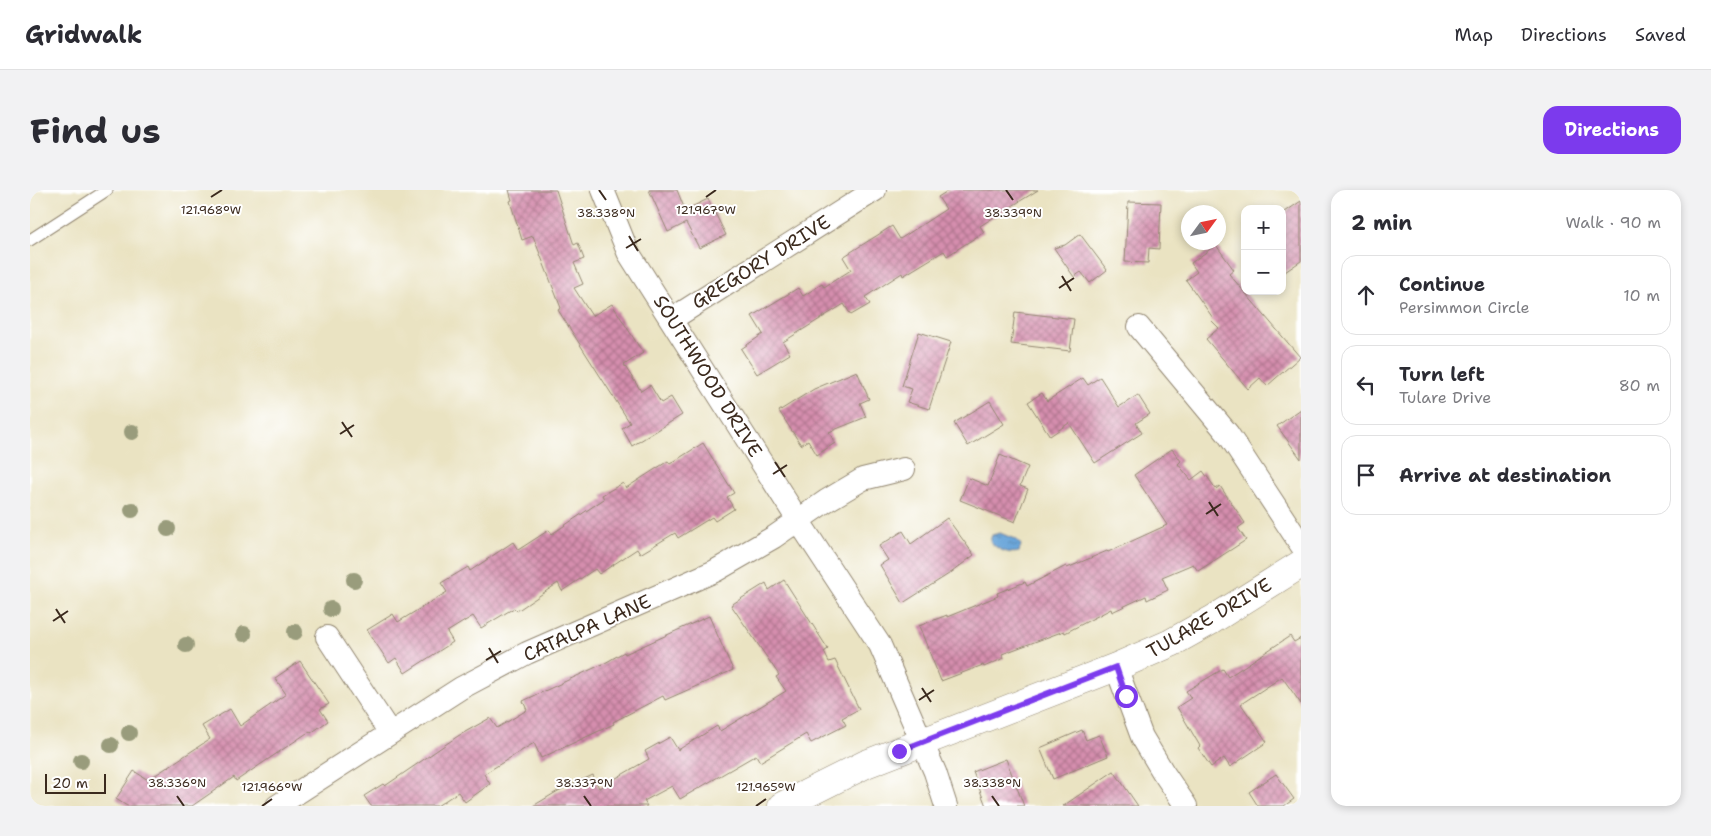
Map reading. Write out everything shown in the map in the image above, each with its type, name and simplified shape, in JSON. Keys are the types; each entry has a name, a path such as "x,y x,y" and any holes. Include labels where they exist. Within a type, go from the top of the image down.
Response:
{"street":[{"name":"SOUTHWOOD DRIVE","path":"603,190 628,252 798,520 880,645 936,775 946,806"},
{"name":"GREGORY DRIVE","path":"672,319 875,190"},
{"path":"1140,328 1228,434 1301,545"},
{"name":"CATALPA LANE","path":"277,806 461,688 527,653 715,572 774,537 826,501 863,480 904,469"},
{"name":"TULARE DRIVE","path":"782,806 866,764 1171,644 1301,564"},
{"path":"327,637 390,733"},
{"path":"1116,667 1142,737 1186,806"}],"lane":[{"path":"30,240 107,190"}],"water":[{"path":"1000,533 1017,540 1021,545 1019,552 1007,552 999,549 990,541 992,535"}],"building":[{"path":"509,190 556,190 574,245 578,243 584,259 574,263 583,284 574,288 592,316 612,304 643,353 624,365 641,391 650,385 661,403 671,397 682,415 632,446 622,428 630,423 558,310 561,308 533,236 522,240 510,201 512,200"},
{"path":"649,190 677,190 685,210 708,199 726,235 699,248 686,223 668,232"},
{"path":"949,190 1038,190 980,226 984,232 947,256 944,251 903,276 902,273 865,297 870,304 851,315 844,304 783,342 790,354 757,374 741,349 763,334 752,316 798,288 803,296 822,284 824,287 851,270 843,257 892,226 900,239 946,209 938,197"},
{"path":"1301,201 1301,261 1286,271 1286,250 1286,211"},
{"path":"1128,202 1161,203 1159,249 1149,248 1148,263 1125,262"},
{"path":"1080,234 1107,270 1090,283 1081,272 1074,277 1054,248 1065,245"},
{"path":"1209,250 1220,250 1234,270 1229,274 1241,288 1241,295 1247,295 1300,357 1267,386 1260,378 1248,389 1206,339 1219,328 1211,320 1213,318 1186,280 1197,272 1191,263"},
{"path":"1015,312 1074,319 1070,351 1011,344"},
{"path":"919,332 951,342 929,409 907,402 912,389 902,386"},
{"path":"857,371 869,399 860,403 866,417 829,432 835,443 817,455 808,440 801,445 779,411 814,389"},
{"path":"1100,377 1119,407 1138,395 1150,414 1136,423 1142,433 1095,463 1069,423 1050,436 1028,402 1042,393 1047,401 1083,378 1088,385"},
{"path":"990,401 1004,424 968,446 954,423"},
{"path":"1301,409 1301,459 1277,426"},
{"path":"703,443 734,493 727,497 734,509 715,521 712,517 678,538 675,533 640,554 637,549 599,574 595,569 562,591 558,583 517,611 514,608 481,628 473,616 447,632 453,642 405,673 396,658 389,663 367,630 393,614 398,622 447,592 441,583 468,567 470,571 513,542 518,550 549,530 552,534 604,499 602,495 623,483 626,488 668,461 670,464"},
{"path":"1172,449 1181,461 1178,464 1191,480 1203,471 1216,489 1220,486 1245,523 1238,528 1246,540 1198,571 1193,564 1162,577 1168,590 1147,600 1146,596 1112,612 1111,609 1065,633 1064,631 1002,654 1004,658 984,667 983,665 941,681 919,626 947,615 947,617 998,596 997,593 1025,582 1027,586 1066,566 1067,568 1108,552 1167,525 1134,475"},
{"path":"1000,455 1028,467 1020,486 1028,489 1015,522 960,500 969,478 988,486"},
{"path":"947,518 974,555 952,572 903,603 880,565 888,560 879,546 903,531 911,544"},
{"path":"784,580 828,649 824,652 829,662 835,660 859,709 842,718 846,725 811,743 806,734 760,762 756,755 680,799 672,786 644,801 647,806 533,806 558,791 593,775 599,788 649,759 645,751 670,737 678,750 717,726 720,731 786,691 776,677 779,675 731,605 766,583 769,590"},
{"path":"709,616 733,670 665,700 663,696 613,722 614,724 541,758 534,743 484,774 490,784 465,802 458,792 437,806 371,806 364,796 383,784 385,786 458,736 490,718 497,728 527,710 523,701 605,663 624,652 625,654"},
{"path":"1290,636 1294,642 1301,638 1301,704 1282,677 1241,704 1267,742 1230,767 1224,758 1211,767 1198,748 1200,746 1177,707 1191,698 1186,691 1223,669 1228,677"},
{"path":"300,661 329,704 320,709 328,721 236,781 234,777 192,806 127,806 116,799 134,771 148,780 210,739 202,726 230,709 240,726 286,694 275,678"},
{"path":"1082,730 1086,740 1099,735 1108,756 1053,779 1040,748"},
{"path":"1006,759 1024,806 986,806 973,772"},
{"path":"1114,771 1138,806 1063,806"},
{"path":"1276,774 1294,799 1284,806 1258,806 1249,792"}],"route":[{"path":"899,751 1116,667 1126,696"}]}
